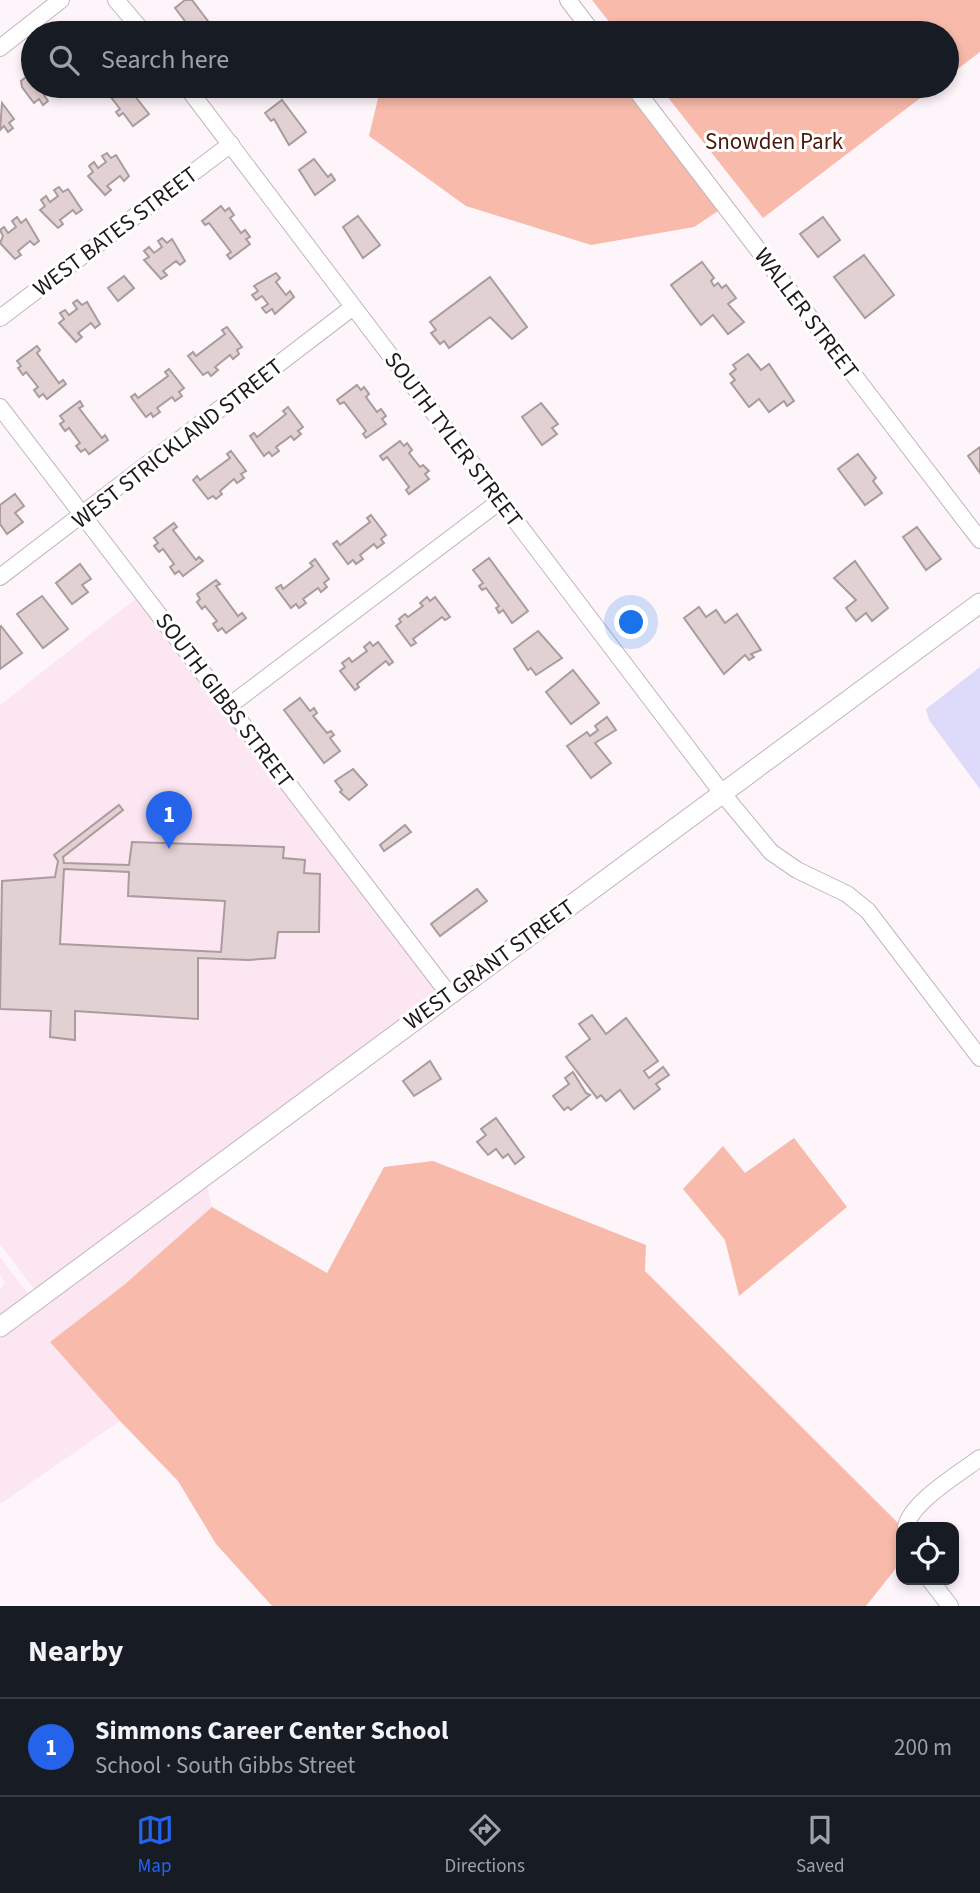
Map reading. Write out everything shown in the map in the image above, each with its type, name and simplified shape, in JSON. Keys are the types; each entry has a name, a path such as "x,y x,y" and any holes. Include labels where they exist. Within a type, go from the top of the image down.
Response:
{"street":[{"path":"34,21 61,0"},
{"path":"116,0 134,21"},
{"path":"568,0 584,21"},
{"path":"0,48 21,31"},
{"name":"SOUTH TYLER STREET","path":"195,98 722,793 771,852 797,870 847,894 869,911 980,1058"},
{"name":"WALLER STREET","path":"642,98 980,540"},
{"name":"WEST BATES STREET","path":"0,318 231,144"},
{"name":"WEST STRICKLAND STREET","path":"0,577 353,307"},
{"name":"SOUTH GIBBS STREET","path":"0,407 448,993"},
{"path":"229,706 500,500"},
{"name":"WEST GRANT STREET","path":"0,1327 448,993 980,603"},
{"path":"907,1522 917,1507 980,1458"},
{"path":"934,1585 950,1606"}],"shaded area":[{"path":"143,593 448,993 40,1297 0,1244 0,705"},
{"path":"980,667 980,789 929,720 926,709"},
{"path":"207,1185 212,1207 124,1285 50,1342 120,1421 0,1504 0,1339"},
{"path":"0,1257 28,1294 0,1315 0,1290 5,1283 0,1274"}],"green space":[{"path":"592,0 980,0 980,52 959,68 959,21 609,21"},
{"path":"378,98 631,98 718,211 694,227 591,245 466,206 369,136"},
{"name":"Snowden Park","path":"668,98 920,98 763,218"},
{"path":"794,1138 847,1207 739,1296 725,1240 683,1189 723,1146 745,1173"},
{"path":"433,1161 646,1245 645,1271 897,1522 896,1568 866,1606 272,1606 216,1544 178,1481 50,1342 124,1285 212,1207 327,1273 384,1167"}],"building":[{"path":"185,0 192,0 208,21 185,21 175,8"},
{"path":"30,98 46,98 48,101 43,105 39,99 34,103"},
{"path":"111,98 136,98 149,114 133,126 123,113 119,116 116,112 120,109"},
{"path":"282,100 306,132 289,145 274,119 271,121 265,113"},
{"path":"2,103 14,119 9,123 13,128 8,132 4,126 0,130"},
{"path":"107,153 111,158 116,155 129,176 124,181 120,176 107,186 111,190 105,195 88,176 93,172 89,166 94,162 98,168 106,162 102,156"},
{"path":"314,159 328,177 331,174 335,180 315,195 299,170"},
{"path":"59,187 63,192 68,189 82,210 76,214 73,210 60,220 63,224 58,228 40,210 45,206 41,200 46,196 50,202 58,196 54,190"},
{"path":"221,206 225,211 229,208 234,215 230,218 241,233 245,230 250,237 246,239 250,244 230,259 227,255 231,252 209,223 205,225 202,221"},
{"path":"358,216 380,245 363,258 343,227"},
{"path":"17,217 21,223 26,219 39,241 34,245 30,241 18,251 21,255 15,259 0,243 3,236 0,230 4,227 8,233 16,227 12,221"},
{"path":"823,217 840,240 818,257 800,234"},
{"path":"162,238 167,243 172,239 185,261 180,265 176,261 163,271 167,275 161,279 144,260 149,257 144,251 149,247 154,253 162,247 158,241"},
{"path":"864,255 894,295 865,318 834,277"},
{"path":"702,262 714,278 711,281 714,286 718,283 722,288 726,285 736,298 728,304 744,322 728,334 713,315 701,325 671,285"},
{"path":"276,273 280,278 276,282 286,295 290,291 294,297 275,314 272,309 266,313 262,308 268,304 262,296 256,300 252,295 258,291 254,286"},
{"path":"124,276 134,288 118,301 108,288"},
{"path":"490,277 527,327 512,339 490,317 449,348 444,341 440,344 431,333 436,330 430,322"},
{"path":"77,300 82,305 87,302 100,324 95,328 91,323 78,333 82,337 76,342 59,323 64,319 60,313 65,310 69,315 77,309 73,303"},
{"path":"227,327 242,347 237,350 239,354 233,359 230,355 215,367 218,370 211,376 208,372 203,375 188,356 193,352 196,356 225,334 222,330"},
{"path":"37,346 40,350 37,353 59,383 63,380 66,384 47,399 43,394 39,397 34,390 38,387 26,372 23,375 18,368 21,366 17,361"},
{"path":"748,354 761,370 769,364 794,401 787,406 784,401 769,412 759,399 749,407 731,383 735,380 730,374 736,369 733,365"},
{"path":"169,369 184,388 179,392 182,396 175,401 172,397 157,408 160,412 153,417 151,413 146,417 131,397 135,394 138,398 168,376 165,372"},
{"path":"357,385 361,390 364,387 369,394 366,397 377,412 381,409 386,416 382,419 386,424 366,438 363,434 366,431 344,402 340,404 337,400"},
{"path":"80,401 83,406 79,408 102,438 105,435 108,440 89,454 85,449 81,452 76,446 80,443 69,428 65,431 60,424 64,421 60,416"},
{"path":"541,403 558,424 552,428 557,434 542,445 522,417"},
{"path":"288,407 303,427 298,431 301,434 294,440 291,436 276,447 279,451 272,456 269,452 264,456 250,436 254,433 257,437 286,414 283,411"},
{"path":"400,441 404,446 407,443 412,450 409,453 420,467 423,465 429,471 425,474 429,479 409,494 406,490 409,487 387,457 383,460 380,456"},
{"path":"980,447 980,473 968,456"},
{"path":"231,451 246,471 241,474 244,478 237,483 234,479 220,491 222,494 216,499 213,496 208,499 193,480 197,476 200,480 230,458 227,454"},
{"path":"858,454 876,478 873,481 882,493 865,505 838,469"},
{"path":"15,494 24,506 15,513 23,522 7,534 0,524 0,505"},
{"path":"371,515 386,535 381,539 384,543 377,548 374,544 360,555 363,559 356,564 353,560 348,564 333,544 337,541 340,545 370,522 367,518"},
{"path":"174,523 177,527 173,530 196,560 199,557 203,561 183,576 179,571 175,574 170,567 174,564 163,549 159,552 154,546 158,543 154,538"},
{"path":"917,527 941,559 926,570 903,537"},
{"path":"489,558 528,611 512,623 503,610 499,613 496,608 499,606 486,588 482,590 479,586 483,583 473,570"},
{"path":"315,559 329,579 324,583 327,587 321,592 318,588 303,599 306,603 299,608 296,604 291,608 276,588 281,585 283,589 313,566 310,563"},
{"path":"855,561 888,608 872,621 866,613 856,621 846,608 856,600 834,578"},
{"path":"80,564 91,579 82,585 88,592 72,604 56,583"},
{"path":"216,580 220,584 216,586 238,616 242,613 246,618 226,633 222,628 218,631 213,624 217,621 205,606 202,609 197,602 200,599 197,594"},
{"path":"42,596 68,629 43,648 17,614"},
{"path":"427,597 430,601 435,597 450,617 445,620 442,617 413,639 416,643 411,646 396,626 405,614 408,617 423,606 420,603"},
{"path":"699,607 706,617 716,610 725,623 737,614 761,650 751,654 754,657 749,660 745,655 724,674 684,618"},
{"path":"0,627 22,653 0,669"},
{"path":"538,631 562,658 536,675 531,668 528,670 514,649"},
{"path":"370,642 373,646 378,642 393,662 389,665 386,661 357,684 359,687 355,690 340,671 345,667 342,663 349,658 352,662 367,651 364,647"},
{"path":"573,670 599,703 571,724 546,692"},
{"path":"300,698 310,711 314,708 317,713 313,716 327,733 331,731 334,735 330,738 340,751 324,763 284,710"},
{"path":"607,717 616,730 595,743 611,763 591,778 567,746 587,732 590,736 598,730 595,726"},
{"path":"353,769 367,785 349,800 340,792 342,790 335,781"},
{"path":"119,805 123,810 63,857 64,863 129,865 132,842 284,847 283,858 305,860 304,873 320,874 319,932 278,932 275,958 198,958 198,1019 75,1011 75,1040 50,1037 51,1011 0,1009 2,881 55,877 58,861 54,855","holes":["64,869 129,872 128,896 225,901 221,952 60,944"]},
{"path":"405,825 411,832 384,851 380,845"},
{"path":"477,889 487,901 440,936 431,924"},
{"path":"592,1015 606,1034 626,1018 658,1061 644,1071 649,1078 663,1067 669,1075 656,1084 660,1089 634,1109 620,1090 606,1101 601,1095 597,1098 566,1057 590,1039 579,1024"},
{"path":"430,1061 441,1079 414,1096 403,1081"},
{"path":"573,1072 590,1095 571,1110 568,1107 564,1110 553,1096 569,1084 565,1078"},
{"path":"496,1118 524,1157 515,1164 508,1154 503,1158 496,1149 488,1155 477,1142 486,1135 481,1129"}],"place":[{"name":"Simmons Career Center School","path":"169,849"}]}
